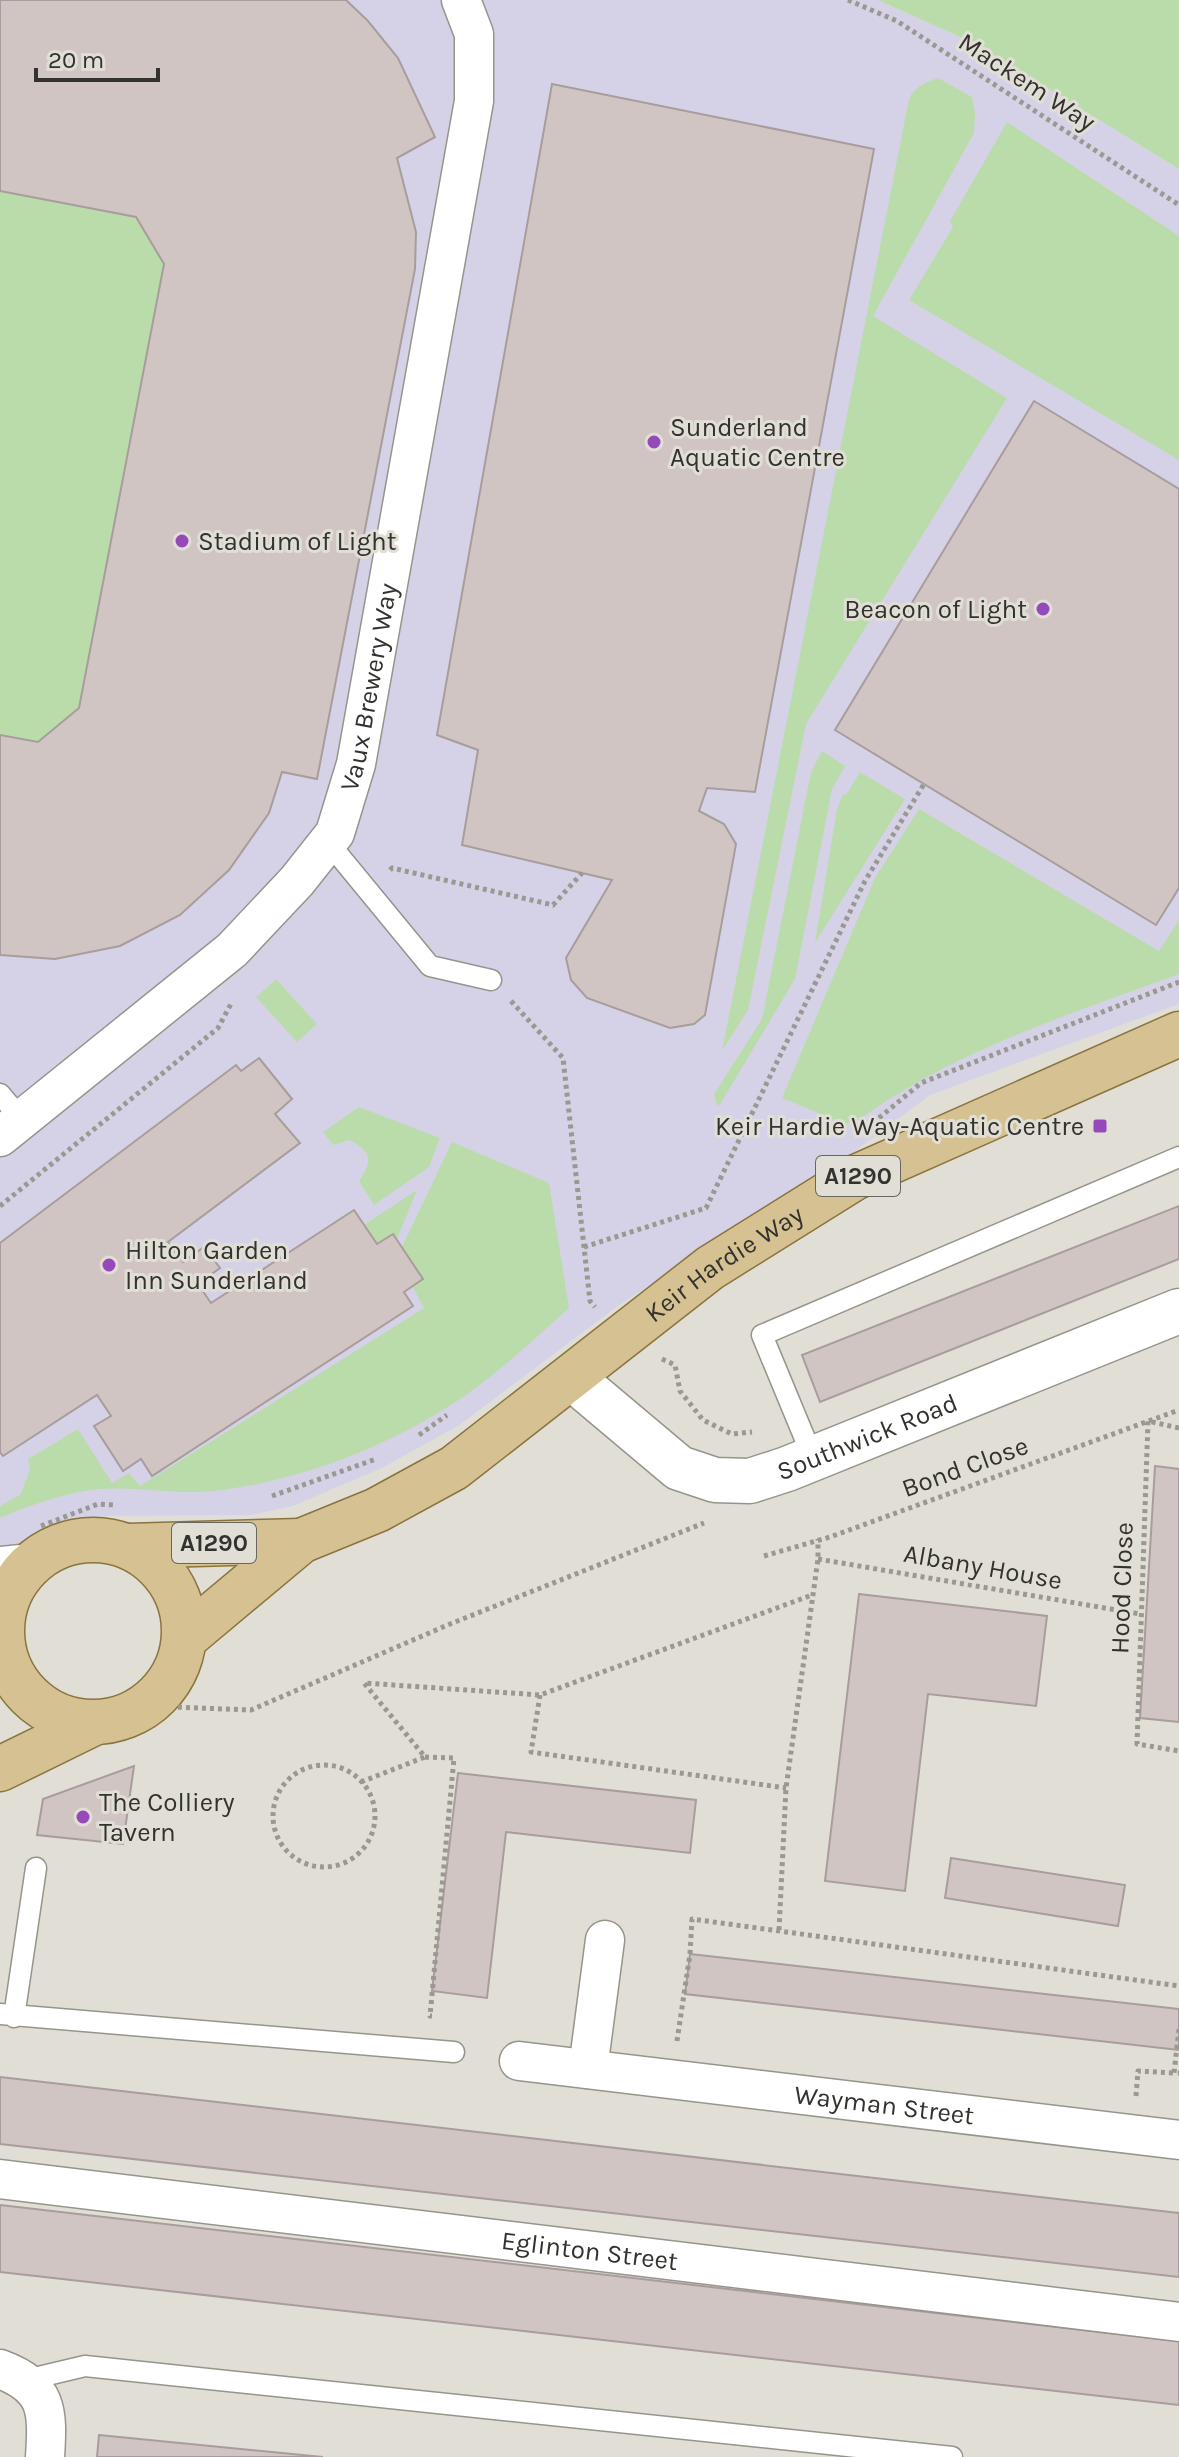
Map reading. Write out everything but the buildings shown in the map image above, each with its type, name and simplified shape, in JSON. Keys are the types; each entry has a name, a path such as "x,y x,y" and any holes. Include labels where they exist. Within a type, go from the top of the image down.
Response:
{"main road":[{"name":"Keir Hardie Way","path":"301,1541 377,1510 454,1468 710,1268 854,1178 1179,1034"},
{"name":"A1290","path":"127,1526 301,1541"},
{"path":"0,1769 94,1723 122,1718 146,1706 166,1687 179,1664 185,1638 182,1609 172,1583 127,1526 100,1539 74,1540 50,1550 22,1552 1,1624 2,1659 21,1689 41,1707 66,1719 94,1723"},
{"name":"A1290","path":"185,1638 301,1541"}],"street":[{"name":"Vaux Brewery Way","path":"7,1117 232,950 297,881 335,833 356,764 474,101 474,34 461,0"},
{"name":"Southwick Road","path":"572,1378 679,1468 715,1480 750,1481 1179,1311"},
{"path":"588,2069 605,1940"},
{"name":"Wayman Street","path":"519,2061 1179,2140"},
{"name":"Eglinton Street","path":"0,2179 1179,2322"},
{"path":"13,2374 42,2399 47,2426 45,2457"}],"lane":[{"path":"328,842 430,966 491,980"},
{"path":"813,1458 762,1335 1179,1157"},
{"path":"36,1868 7,2015 454,2052"},
{"path":"13,2374 85,2366 952,2457"}],"path":[{"name":"Mackem Way","path":"848,0 897,21 1179,205"},
{"path":"584,1247 706,1208 865,881 924,784"},
{"path":"368,890 392,868 553,905 582,873"},
{"path":"877,1120 921,1083 1179,982"},
{"path":"0,1206 218,1028 234,998"},
{"path":"584,1317 605,1301"},
{"path":"409,1442 459,1406"},
{"name":"Bond Close","path":"764,1556 830,1537 1179,1410"},
{"path":"1148,1421 1179,1428"},
{"name":"Hood Close","path":"1148,1421 1137,1744 1179,1751"},
{"path":"262,1497 277,1496 382,1457"},
{"path":"22,1552 98,1504 127,1526"},
{"path":"779,1930 786,1788 818,1559 818,1539"},
{"name":"Albany House","path":"818,1559 1140,1614"},
{"path":"425,1757 364,1683 540,1695 812,1595"},
{"path":"540,1695 531,1752 786,1788"},
{"path":"361,1782 425,1757 454,1758 430,2016 459,2019 454,2052"},
{"path":"332,1766 348,1772 361,1782 371,1796 375,1813 373,1829 361,1851 340,1865 323,1867 307,1864 292,1856 274,1828 273,1811 277,1795 287,1781 308,1768 332,1766"},
{"path":"671,2078 690,1954 692,1919 1179,1986"},
{"path":"1179,2029 1174,2073 1179,2073"}],"shaded area":[{"path":"0,0 878,0 958,36 1004,61 1179,169 1179,1004 930,1095 851,1154 615,1308 461,1424 384,1467 293,1506 252,1515 109,1516 70,1520 2,1551 0,1555"}],"green space":[{"name":"Stadium of Light","path":"0,0 346,0 398,58 435,137 397,159 416,232 415,269 317,779 282,773 269,813 230,870 180,915 120,946 55,959 0,955"},
{"path":"878,0 1179,0 1179,169 1004,61 958,36"},
{"path":"938,78 972,97 974,133 873,316 1007,398 806,724 748,1010 722,1051 909,99 917,88"},
{"path":"1007,122 1179,236 1179,460 909,300 953,227 950,221"},
{"path":"822,751 845,766 832,789 795,979 719,1106 714,1094 762,1019 811,772"},
{"path":"860,772 905,799 815,943 837,809 843,794 846,795"},
{"path":"919,809 1159,951 1179,920 1179,974 1012,1037 932,1074 857,1121 845,1124 782,1098 875,878"},
{"path":"276,979 317,1024 297,1042 256,997"},
{"path":"359,1107 440,1138 429,1167 374,1205 359,1181 367,1168 366,1153 349,1140 333,1145 323,1132"},
{"path":"452,1142 549,1183 569,1308 501,1369 430,1418 371,1447 310,1471 214,1491 113,1488 87,1491 48,1500 0,1518 0,1506 21,1494 30,1469 28,1459 78,1429 112,1483 129,1473 140,1486 424,1308 412,1286 422,1279 402,1247"},
{"path":"417,1190 397,1239 393,1234 377,1244 364,1225"}],"place":[{"name":"Sunderland Aquatic Centre","path":"654,442"},
{"name":"Stadium of Light","path":"182,541"},
{"name":"Beacon of Light","path":"1043,609"},
{"name":"Keir Hardie Way-Aquatic Centre","path":"1100,1126"},
{"name":"Hilton Garden Inn Sunderland","path":"109,1265"},
{"name":"The Colliery Tavern","path":"83,1817"}]}
